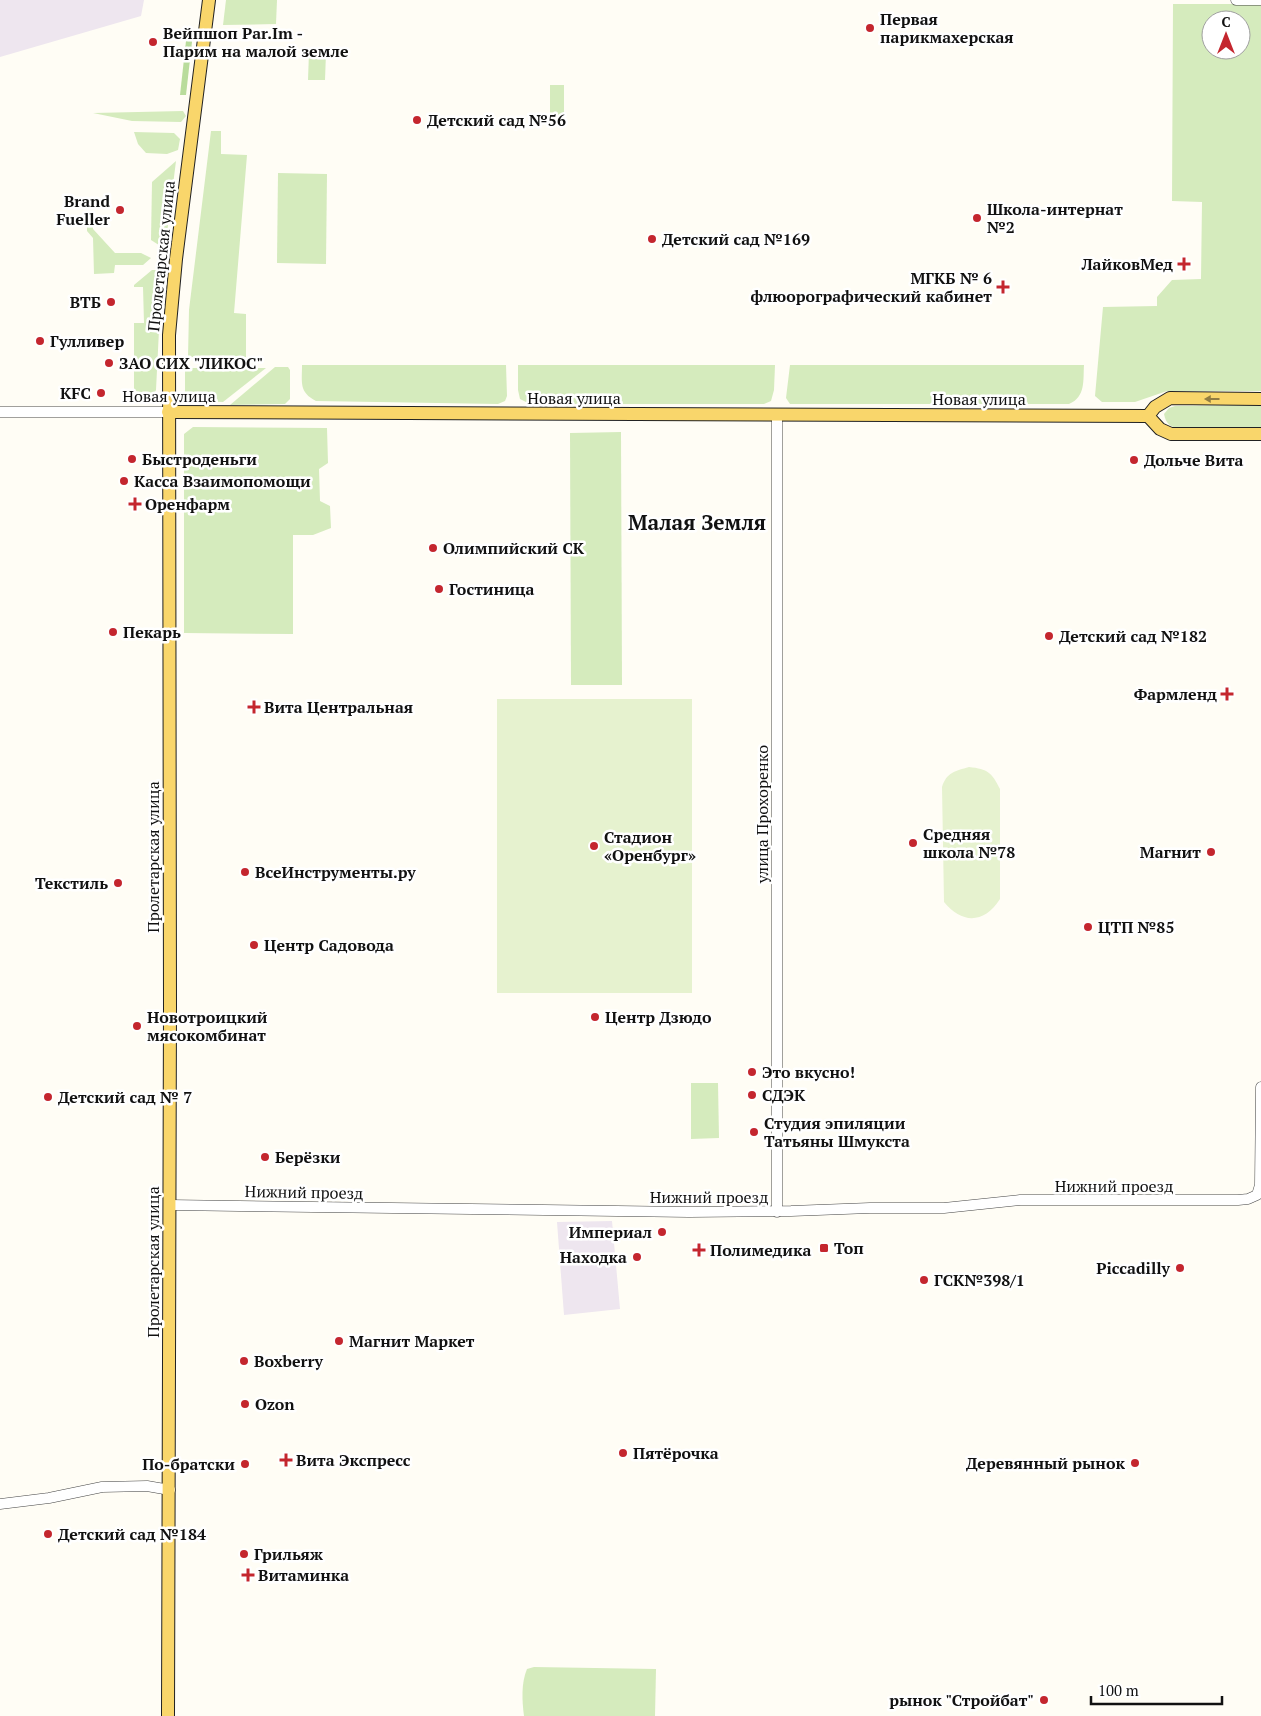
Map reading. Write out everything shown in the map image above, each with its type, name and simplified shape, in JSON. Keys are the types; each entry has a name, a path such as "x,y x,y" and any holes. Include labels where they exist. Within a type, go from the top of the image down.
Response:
{"main road":[{"name":"Пролетарская улица","path":"168,1716 170,1205 168,335 208,0"},
{"path":"1261,399 1170,398 1155,407 1148,416 1160,429 1172,434 1261,434"},
{"name":"Новая улица","path":"168,412 777,416 1148,416"}],"street":[{"path":"1236,0 1261,0"},
{"name":"Новая улица","path":"0,412 168,412"},
{"name":"улица Прохоренко","path":"777,416 777,1212"},
{"name":"Нижний проезд","path":"170,1205 777,1212 870,1208 944,1208 1020,1200 1213,1202 1248,1199 1257,1195 1260,1185 1261,1087"},
{"path":"0,1504 50,1498 102,1487 147,1486 170,1490"}],"shaded area":[{"path":"0,0 144,0 141,16 0,57"},
{"path":"612,1221 620,1309 564,1315 557,1222"}],"green space":[{"path":"226,0 277,0 276,24 223,25"},
{"path":"1173,4 1261,4 1261,391 1167,391 1135,402 1102,402 1095,396 1103,307 1157,306 1157,297 1172,280 1201,279 1202,202 1172,201"},
{"path":"187,32 193,33 186,95 180,95"},
{"path":"309,52 326,53 325,80 308,80"},
{"path":"550,85 564,85 564,122 550,122"},
{"path":"183,111 186,116 181,122 132,121 93,113"},
{"path":"211,131 221,131 221,154 247,155 234,313 246,314 246,357 188,357 189,310"},
{"path":"134,132 174,133 180,139 178,150 167,154 146,153 138,144"},
{"path":"176,161 165,249 151,240 152,182"},
{"path":"278,173 327,174 326,264 277,263"},
{"path":"87,216 92,216 93,229 115,253 141,253 151,258 143,265 115,265 114,273 94,274 93,238 87,231"},
{"path":"152,270 162,270 156,390 152,399 142,404 142,393 134,390 134,323 144,323 143,287 134,287 134,285"},
{"path":"302,365 506,365 507,396 505,401 498,404 316,401 304,390"},
{"path":"518,365 775,365 774,390 771,401 764,404 530,404 520,399"},
{"path":"790,365 1084,365 1081,393 1069,404 790,404 786,398"},
{"path":"275,367 288,367 290,370 290,399 285,404 230,405"},
{"path":"185,368 266,368 223,402 195,401 185,394"},
{"path":"1261,405 1261,428 1180,429 1169,424 1164,414 1169,408 1175,406"},
{"path":"193,427 327,428 328,463 319,469 320,501 330,506 331,528 313,535 293,535 293,634 184,633 184,434"},
{"path":"621,432 622,685 571,685 570,433"},
{"name":"Стадион «Оренбург»","path":"497,699 692,699 692,993 497,993"},
{"path":"969,767 981,769 989,773 1000,789 1000,899 987,913 973,918 958,914 944,902 942,787 949,775"},
{"path":"691,1083 718,1083 719,1138 691,1139"},
{"path":"534,1667 656,1669 655,1716 524,1716 522,1698 524,1680 527,1669"}],"place":[{"name":"Первая парикмахерская","path":"870,28"},
{"name":"Вейпшоп Par.Im - Парим на малой земле","path":"153,42"},
{"name":"Детский сад №56","path":"417,120"},
{"name":"Brand Fueller","path":"120,210"},
{"name":"Школа-интернат №2","path":"977,218"},
{"name":"Детский сад №169","path":"652,239"},
{"name":"ЛайковМед","path":"1184,264"},
{"name":"МГКБ № 6 флюорографический кабинет","path":"1003,287"},
{"name":"ВТБ","path":"111,302"},
{"name":"Гулливер","path":"40,341"},
{"name":"ЗАО СИХ \"ЛИКОС\"","path":"109,363"},
{"name":"KFC","path":"101,393"},
{"name":"Быстроденьги","path":"132,459"},
{"name":"Дольче Вита","path":"1134,460"},
{"name":"Касса Взаимопомощи","path":"124,481"},
{"name":"Оренфарм","path":"135,504"},
{"name":"Олимпийский СК","path":"433,548"},
{"name":"Гостиница","path":"439,589"},
{"name":"Пекарь","path":"113,632"},
{"name":"Детский сад №182","path":"1049,636"},
{"name":"Фармленд","path":"1227,694"},
{"name":"Вита Центральная","path":"254,707"},
{"name":"Средняя школа №78","path":"913,843"},
{"name":"Стадион «Оренбург»","path":"594,846"},
{"name":"Магнит","path":"1211,852"},
{"name":"ВсеИнструменты.ру","path":"245,872"},
{"name":"Текстиль","path":"118,883"},
{"name":"ЦТП №85","path":"1088,927"},
{"name":"Центр Садовода","path":"254,945"},
{"name":"Центр Дзюдо","path":"595,1017"},
{"name":"Новотроицкий мясокомбинат","path":"137,1026"},
{"name":"Это вкусно!","path":"752,1072"},
{"name":"СДЭК","path":"752,1095"},
{"name":"Детский сад № 7","path":"48,1097"},
{"name":"Студия эпиляции Татьяны Шмукста","path":"754,1132"},
{"name":"Берёзки","path":"265,1157"},
{"name":"Империал","path":"662,1232"},
{"name":"Топ","path":"824,1248"},
{"name":"Полимедика","path":"699,1250"},
{"name":"Находка","path":"637,1257"},
{"name":"Piccadilly","path":"1180,1268"},
{"name":"ГСК№398/1","path":"924,1280"},
{"name":"Магнит Маркет","path":"339,1341"},
{"name":"Boxberry","path":"244,1361"},
{"name":"Ozon","path":"245,1404"},
{"name":"Пятёрочка","path":"623,1453"},
{"name":"Вита Экспресс","path":"286,1460"},
{"name":"Деревянный рынок","path":"1135,1463"},
{"name":"По-братски","path":"245,1464"},
{"name":"Детский сад №184","path":"48,1534"},
{"name":"Грильяж","path":"244,1554"},
{"name":"Витаминка","path":"248,1575"},
{"name":"рынок \"Стройбат\"","path":"1044,1700"}],"district":[{"name":"Малая Земля","path":"697,523"}]}
